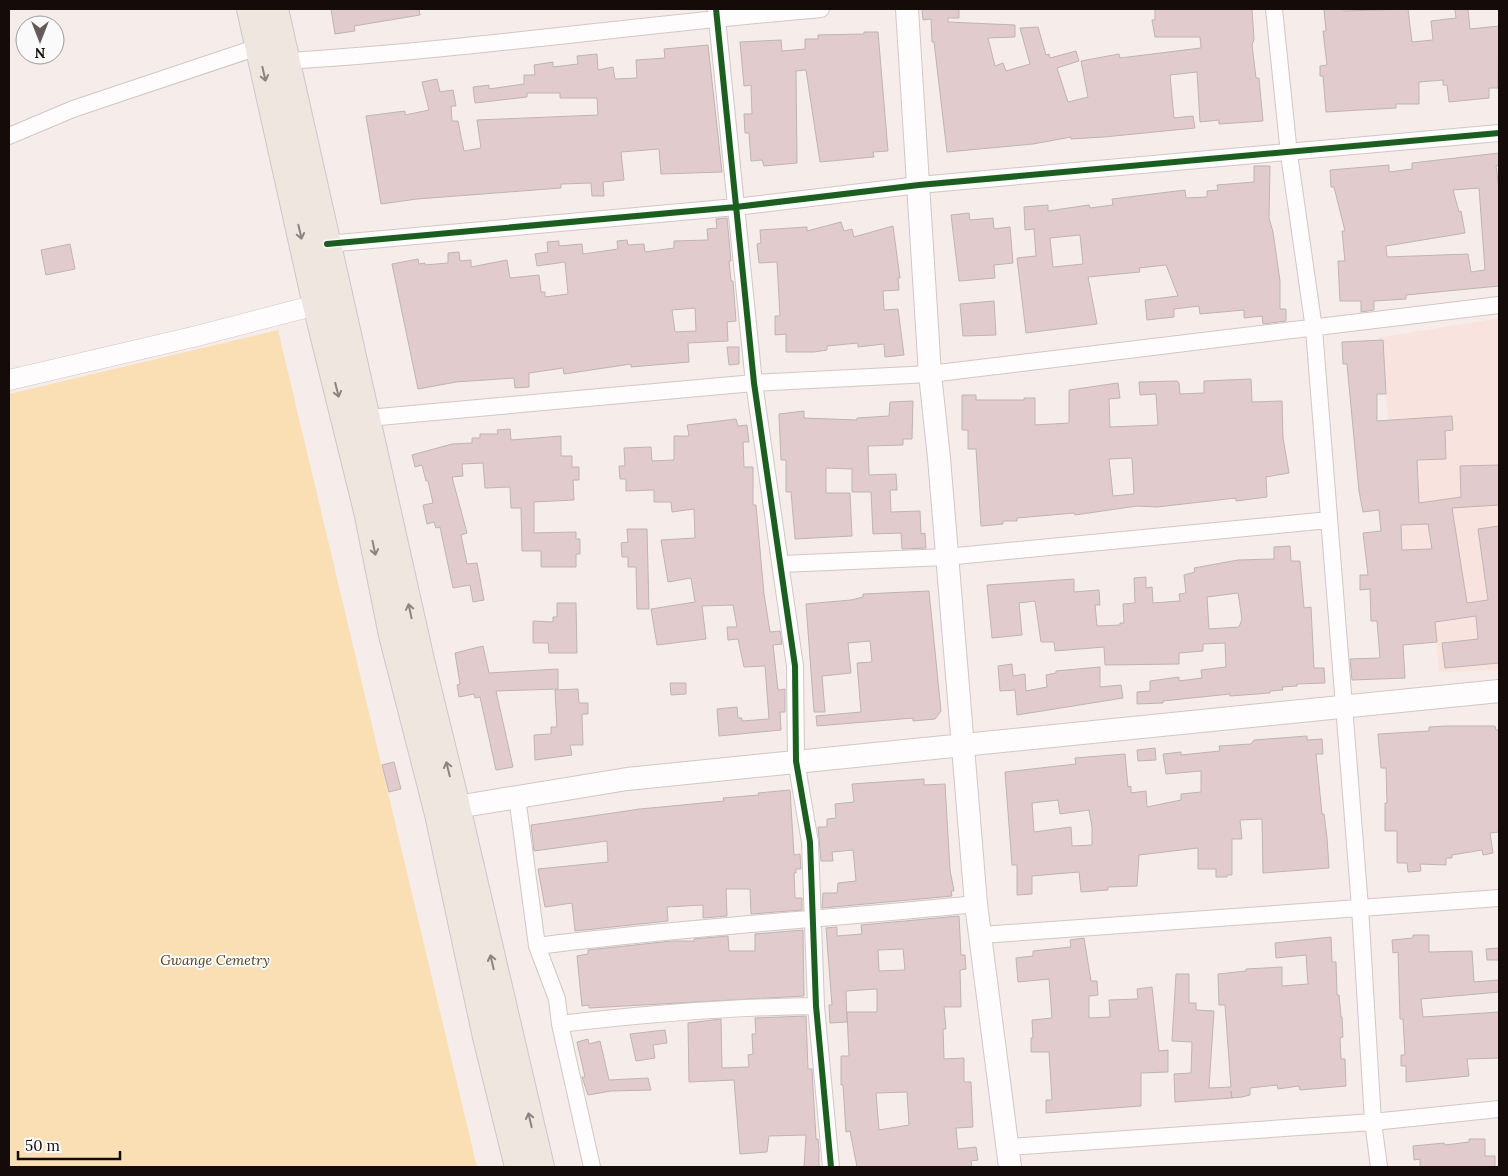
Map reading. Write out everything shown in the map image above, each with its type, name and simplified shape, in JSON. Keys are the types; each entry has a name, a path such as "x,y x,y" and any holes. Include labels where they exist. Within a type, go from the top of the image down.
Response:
{"highway":[{"path":"250,9 316,305 367,511 392,634 448,811 541,1167"},
{"path":"275,9 368,418 420,660 448,811 486,1037 518,1167"}],"main road":[{"path":"907,9 930,374 964,745 976,904 1009,1157"},
{"path":"448,811 517,797 627,779 1499,691"}],"street":[{"path":"287,61 368,56 716,13 821,9"},
{"path":"1274,9 1289,154 1314,329 1345,706 1374,1122 1379,1167"},
{"path":"716,13 754,382 795,666 796,761 810,842 816,1006 831,1167"},
{"path":"9,136 74,109 258,47"},
{"path":"327,244 736,208 919,185 1289,154 1499,133"},
{"path":"9,380 197,336 316,305"},
{"path":"368,418 754,382 930,374 1499,306"},
{"path":"781,564 946,557 1329,520"},
{"path":"517,797 538,946 557,999 560,1024 592,1167"},
{"path":"981,935 1499,898"},
{"path":"538,946 706,927 813,920 976,904"},
{"path":"560,1024 646,1014 816,1006"},
{"path":"1009,1157 1499,1109"}],"shaded area":[{"path":"1499,318 1499,670 1439,672 1432,581 1406,582 1400,508 1378,338"}],"green space":[{"name":"Gwange Cemetry","path":"278,330 477,1167 9,1167 9,394"}],"building":[{"path":"331,9 419,9 420,15 354,26 355,31 335,34"},
{"path":"922,9 959,9 959,18 948,18 948,22 1015,25 1015,37 988,38 995,66 1003,63 1006,71 1030,64 1020,28 1038,27 1046,55 1049,54 1050,58 1076,51 1079,61 1057,68 1068,102 1088,97 1081,61 1119,54 1120,58 1201,48 1200,37 1155,37 1152,20 1155,20 1155,9 1252,9 1254,39 1252,45 1256,78 1259,78 1263,121 1219,124 1219,120 1200,122 1197,72 1170,75 1174,118 1193,116 1195,128 1104,137 1071,139 1071,137 1033,144 947,152 934,42 932,42 931,19 923,20"},
{"path":"1324,9 1343,9 1344,11 1408,9 1412,42 1433,40 1431,21 1456,18 1455,9 1468,9 1470,29 1499,26 1498,88 1489,88 1489,98 1449,102 1447,85 1443,85 1443,80 1419,82 1419,104 1396,104 1396,108 1326,112 1323,76 1320,76 1320,66 1327,65 1323,31 1326,31"},
{"path":"864,32 878,32 888,151 873,152 874,157 820,162 806,70 796,71 797,163 764,166 762,160 751,161 749,133 745,133 744,114 752,114 751,85 744,86 740,42 781,40 782,51 805,49 805,39 818,39 818,35 864,34"},
{"path":"708,45 722,172 661,174 659,149 621,152 624,180 603,182 604,196 592,196 591,183 561,184 561,188 417,199 381,204 366,116 405,111 405,115 429,110 422,82 437,79 440,92 453,90 456,106 451,106 452,121 458,121 464,151 481,148 477,120 598,115 597,98 560,98 560,93 527,93 527,97 475,103 473,87 489,85 489,89 524,84 524,75 535,75 534,65 553,62 553,67 578,64 577,56 597,54 598,70 613,67 615,79 637,78 636,60 665,58 664,49"},
{"path":"1499,153 1499,165 1496,166 1499,188 1499,286 1406,295 1406,299 1374,301 1374,310 1361,312 1361,301 1340,301 1338,261 1345,261 1342,231 1345,231 1334,187 1331,187 1330,170 1389,165 1389,172 1412,169 1412,163","holes":["1479,188 1485,270 1471,272 1468,254 1387,257 1386,246 1465,233 1461,211 1459,212 1453,190"]},
{"path":"1254,166 1270,166 1269,218 1273,232 1280,281 1280,309 1286,309 1286,321 1263,324 1262,316 1244,318 1244,310 1200,314 1199,306 1174,309 1174,317 1147,320 1145,300 1178,296 1166,265 1139,268 1140,272 1088,277 1097,324 1026,333 1017,258 1036,256 1034,229 1025,230 1024,207 1048,205 1048,211 1089,205 1090,208 1113,205 1112,199 1185,190 1186,198 1207,197 1207,191 1218,190 1217,185 1254,182","holes":["1080,235 1083,264 1053,267 1050,238"]},
{"path":"969,213 970,220 993,218 994,229 1010,227 1013,263 994,265 995,278 959,281 951,215"},
{"path":"727,218 731,261 729,261 731,281 733,281 736,321 727,322 728,341 688,343 689,362 631,367 631,364 564,374 563,368 529,373 529,387 515,388 514,378 456,382 418,389 392,264 418,259 419,264 425,263 425,265 448,263 448,253 459,252 460,261 471,260 471,267 507,260 510,278 539,275 541,292 545,292 545,297 568,294 565,262 537,266 535,254 548,252 547,242 559,241 559,246 582,244 583,254 618,249 617,241 627,240 628,245 644,244 645,252 674,248 674,241 708,240 707,229 717,228 716,219","holes":["695,308 696,331 675,332 672,310"]},
{"path":"841,222 844,231 852,229 854,237 893,226 900,278 898,278 899,290 883,291 884,310 898,309 904,355 885,357 884,344 858,347 858,343 827,346 827,350 814,352 786,352 786,334 775,335 775,316 780,316 777,262 759,263 757,244 761,243 760,230 807,227 807,231"},
{"path":"70,244 75,269 46,275 41,250"},
{"path":"994,301 996,335 963,336 960,304"},
{"path":"1383,340 1386,394 1377,394 1377,421 1452,416 1453,430 1445,431 1446,459 1417,460 1419,503 1461,497 1460,466 1499,465 1499,505 1452,508 1467,603 1488,600 1478,529 1499,526 1499,663 1445,668 1442,643 1478,639 1476,616 1435,622 1437,642 1403,645 1405,678 1352,680 1350,659 1380,658 1377,621 1371,621 1370,589 1360,590 1360,575 1368,575 1363,533 1381,531 1379,510 1363,512 1359,491 1347,364 1343,364 1342,342","holes":["1428,524 1432,549 1402,550 1401,525"]},
{"path":"727,347 739,347 739,364 729,365"},
{"path":"1251,379 1252,402 1282,401 1283,438 1289,473 1266,477 1267,497 1236,501 1236,498 1157,507 1137,506 1075,515 1074,513 1017,518 1017,521 1003,521 1003,524 981,526 976,449 968,449 968,430 962,430 962,395 976,395 976,400 1024,400 1024,398 1035,398 1035,425 1069,423 1069,390 1118,383 1120,398 1109,399 1110,427 1158,425 1156,394 1140,395 1139,382 1177,381 1180,394 1204,393 1204,381","holes":["1132,458 1134,494 1113,496 1109,459"]},
{"path":"913,401 912,439 903,439 903,445 868,446 869,475 896,474 897,490 890,490 891,512 920,511 921,534 925,533 926,548 902,549 901,533 873,534 871,492 852,492 852,469 826,468 826,493 850,493 852,536 795,539 791,492 786,492 786,460 781,460 779,414 804,411 804,418 857,420 857,418 889,416 890,402"},
{"path":"736,419 738,426 747,425 749,442 743,442 744,467 753,467 753,505 756,505 764,594 770,632 780,631 782,644 773,645 778,690 785,689 785,712 780,712 781,730 719,736 717,709 737,707 738,718 742,718 742,721 769,719 765,666 744,667 738,639 728,640 727,627 737,627 733,605 702,606 706,639 657,645 651,609 695,602 691,578 668,582 661,540 695,538 694,509 672,512 671,502 654,502 654,490 626,491 626,479 620,479 619,466 625,466 624,448 651,447 652,461 674,460 674,436 689,436 687,425"},
{"path":"510,429 511,440 561,436 561,456 572,456 572,467 579,467 579,480 573,480 574,500 534,502 534,533 576,532 576,539 580,539 580,554 576,554 576,567 541,567 541,551 522,551 521,508 511,508 510,487 485,488 483,463 462,464 463,476 452,477 467,533 461,535 467,564 477,563 484,600 473,602 470,585 453,588 440,527 436,528 434,522 427,524 423,505 433,503 428,481 426,481 422,465 415,467 412,455 452,444 472,443 472,438 480,438 480,434 498,434 497,430"},
{"path":"627,529 647,529 649,609 637,609 636,567 628,567 628,557 622,557 621,543 628,542"},
{"path":"1290,546 1291,561 1300,561 1304,608 1311,607 1314,668 1324,668 1325,683 1297,684 1297,686 1282,687 1283,690 1270,691 1270,693 1230,696 1230,694 1163,701 1163,703 1137,704 1137,692 1150,691 1150,681 1179,677 1179,681 1202,678 1201,670 1226,667 1225,643 1203,644 1203,651 1179,653 1179,664 1105,665 1104,647 1055,651 1054,642 1041,642 1035,601 1019,603 1022,635 992,638 987,585 1074,579 1074,592 1099,590 1100,605 1095,605 1097,626 1120,625 1120,623 1124,623 1123,604 1135,603 1134,578 1146,577 1146,588 1152,587 1153,603 1180,601 1179,594 1186,593 1184,575 1195,572 1194,568 1238,560 1274,559 1274,547","holes":["1238,593 1242,619 1239,627 1209,629 1207,597"]},
{"path":"929,591 941,711 935,719 913,721 913,718 817,726 816,716 861,712 857,663 872,662 870,641 848,643 851,673 822,676 825,712 814,712 806,604 851,600 863,597 863,594"},
{"path":"557,603 576,603 577,653 549,653 548,643 533,643 533,621 553,622 553,617 557,617"},
{"path":"483,646 489,673 558,669 558,689 496,691 513,767 496,770 480,697 475,698 474,694 459,697 457,685 460,684 455,653"},
{"path":"1012,664 1013,676 1025,674 1026,691 1047,687 1046,675 1056,673 1056,671 1100,667 1100,687 1121,685 1123,698 1017,715 1015,690 1000,691 998,666"},
{"path":"670,683 686,683 686,694 671,695"},
{"path":"578,689 579,703 588,703 588,714 582,714 583,745 570,745 572,755 535,760 534,735 551,734 551,727 557,727 555,690"},
{"path":"1495,726 1496,730 1499,730 1499,832 1490,833 1493,853 1483,855 1482,850 1452,855 1452,858 1446,858 1446,865 1420,864 1421,871 1408,872 1407,863 1397,863 1397,831 1385,831 1385,803 1387,803 1386,768 1381,768 1378,734 1429,731 1429,727"},
{"path":"1307,736 1307,740 1322,739 1323,754 1316,754 1329,868 1263,873 1262,819 1240,820 1242,839 1232,839 1232,875 1227,875 1227,877 1216,877 1216,869 1198,869 1198,848 1139,855 1137,886 1108,887 1108,890 1081,892 1079,872 1032,876 1032,894 1017,895 1017,865 1012,865 1005,772 1076,764 1075,758 1125,754 1128,787 1131,786 1131,793 1146,791 1147,807 1181,800 1181,794 1201,792 1201,771 1166,774 1163,754 1181,752 1181,755 1220,751 1219,746 1251,744 1254,740","holes":["1058,800 1060,814 1089,810 1092,827 1092,845 1072,846 1071,827 1034,832 1032,803"]},
{"path":"1155,748 1156,760 1138,761 1137,750"},
{"path":"394,762 401,789 389,792 382,765"},
{"path":"924,779 924,785 945,784 950,870 954,891 951,891 952,896 822,908 823,893 837,893 838,883 856,881 853,850 832,852 833,861 821,861 818,827 827,827 827,819 836,818 835,804 854,802 852,784"},
{"path":"790,790 794,855 800,854 801,869 796,869 796,873 794,873 795,898 802,898 802,910 751,914 750,889 726,889 727,916 703,918 703,905 667,907 668,921 575,931 572,903 545,907 538,869 608,862 607,841 534,851 531,825 640,809 724,801 723,798"},
{"path":"959,916 961,955 965,955 966,969 960,970 961,1007 944,1007 946,1029 943,1029 944,1059 964,1058 964,1082 971,1082 973,1127 956,1128 958,1149 976,1147 978,1160 971,1161 972,1167 857,1167 850,1131 846,1132 843,1085 841,1085 841,1056 849,1056 847,1012 877,1012 877,989 846,991 847,1022 830,1023 829,1005 832,1005 826,928 837,927 837,936 862,934 861,925","holes":["903,949 905,970 879,971 878,950","907,1092 909,1125 879,1130 876,1093"]},
{"path":"803,930 804,996 589,1008 589,1005 582,1006 577,956 588,954 588,950 672,941 694,941 694,939 728,936 729,951 755,951 755,934"},
{"path":"1413,935 1429,935 1429,952 1472,951 1474,982 1499,980 1499,992 1421,999 1423,1017 1499,1012 1499,1058 1467,1059 1469,1076 1406,1082 1406,1066 1401,1066 1401,1055 1405,1055 1403,1019 1400,1019 1398,952 1393,953 1392,940 1413,938"},
{"path":"1331,937 1332,962 1336,962 1337,995 1339,995 1342,1017 1341,1059 1345,1059 1346,1086 1300,1090 1299,1086 1278,1089 1277,1085 1250,1088 1250,1095 1242,1097 1175,1102 1174,1074 1191,1073 1192,1042 1172,1041 1176,974 1189,974 1189,1003 1196,1003 1196,1010 1214,1011 1209,1088 1231,1087 1225,1005 1219,1005 1218,974 1246,971 1246,969 1282,967 1282,986 1308,984 1306,955 1276,958 1275,943"},
{"path":"1084,938 1091,981 1097,981 1098,995 1089,996 1089,1018 1110,1017 1109,1000 1138,999 1137,989 1152,987 1159,1051 1168,1050 1168,1072 1141,1073 1141,1106 1046,1113 1046,1100 1052,1100 1049,1052 1031,1052 1031,1038 1033,1038 1032,1020 1052,1018 1049,979 1018,982 1016,958 1033,956 1033,951 1071,947 1070,940"},
{"path":"1499,948 1499,960 1487,960 1486,949"},
{"path":"806,1016 808,1069 812,1069 819,1167 804,1167 806,1135 769,1136 767,1152 740,1154 734,1080 689,1082 688,1023 721,1019 722,1068 749,1067 748,1055 753,1054 752,1034 756,1034 755,1018"},
{"path":"665,1030 667,1043 653,1045 655,1058 636,1061 630,1034"},
{"path":"588,1039 589,1044 600,1041 609,1080 648,1078 651,1090 611,1091 588,1095 582,1077 585,1077 577,1042"},
{"path":"1469,1139 1485,1139 1485,1156 1495,1156 1495,1167 1420,1167 1420,1159 1414,1160 1413,1146 1469,1142"}],"cycle path":[{"path":"716,9 754,383 795,666 796,761 810,842 816,1006 831,1167"},
{"path":"327,244 736,207 919,185 1499,133"}]}
